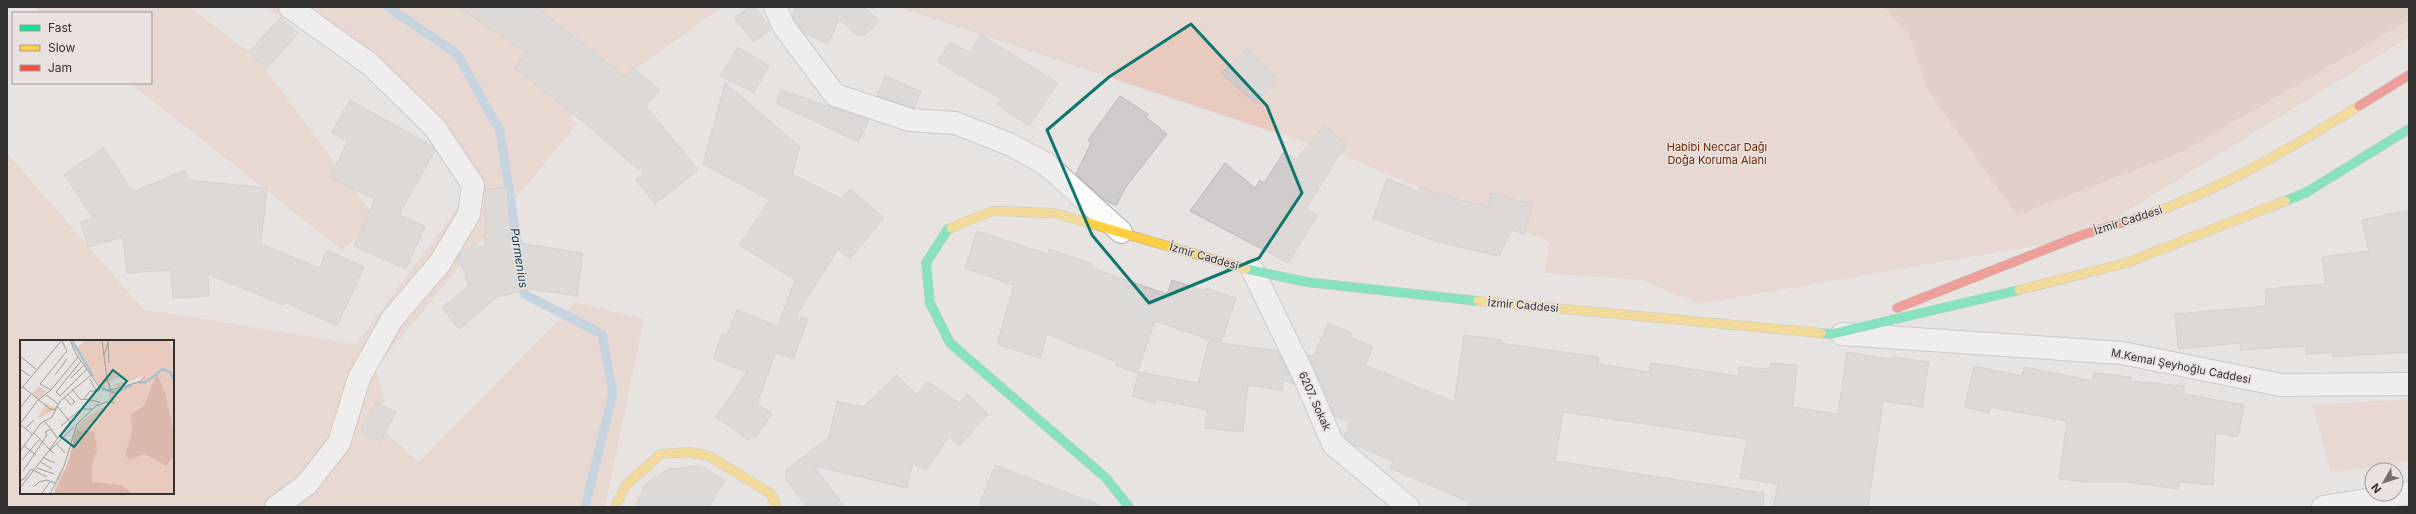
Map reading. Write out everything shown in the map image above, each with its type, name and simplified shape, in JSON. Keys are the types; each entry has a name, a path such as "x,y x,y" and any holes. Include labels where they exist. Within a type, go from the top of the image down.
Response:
{"street":[{"path":"276,507 307,484 339,443 359,378 392,319 440,263 469,214 473,185 435,128 371,65 290,7"},
{"path":"775,7 784,27 835,95 910,120 955,123 1009,144 1046,164 1121,232"},
{"name":"İzmir Caddesi","path":"1832,334 2082,235 2121,224 2179,204 2304,140 2409,75"},
{"name":"İzmir Caddesi","path":"1129,507 1106,478 950,343 930,303 926,263 948,229 992,211 1054,213 1253,271 1306,282 1462,299 1832,334 1963,304 2126,263 2307,192 2409,129"},
{"name":"6207. Sokak","path":"1253,271 1303,374 1333,444 1375,477 1408,507"},
{"name":"M.Kemal Şeyhoğlu Caddesi","path":"1832,334 2122,353 2281,385 2409,384"},
{"path":"615,507 626,485 661,454 689,452 708,456 771,502"},
{"path":"2323,507 2409,493"}],"highlighted area":[{"path":"1191,24 1267,106 1302,193 1259,258 1149,303 1092,235 1047,130 1109,77"}],"green space":[{"path":"34,7 190,7 258,59 377,220 342,250 131,84 152,84 152,12 40,12"},
{"path":"262,7 722,7 569,117 577,124 375,369 385,400 376,424 419,462 576,302 644,319 605,507 7,507 7,153 143,309 356,344 472,189 462,155 359,70 288,19"},
{"name":"Habibi Neccar Dağı Doğa Koruma Alanı","path":"898,7 2409,7 2409,37 2085,237 1699,304 1641,280 1544,273 1550,242 1337,153"},
{"path":"2409,399 2409,461 2364,462 2364,468 2331,473 2312,405"}],"shaded area":[{"path":"1884,7 2409,7 2409,20 2182,152 2017,215 1928,90 1909,35"}],"building":[{"path":"459,7 536,7 625,77 633,68 660,90 646,106 698,170 655,204 636,180 644,174 586,124 515,68 527,53"},
{"path":"749,7 755,7 771,29 754,42 734,18"},
{"path":"796,7 865,7 879,21 865,35 856,35 839,19 828,44 804,33 792,15"},
{"path":"281,17 298,33 267,68 249,52"},
{"path":"981,35 1058,83 1029,126 997,105 1001,99 938,62 950,42 970,53"},
{"path":"738,47 769,66 754,92 720,76"},
{"path":"1247,48 1279,80 1254,102 1222,73"},
{"path":"885,76 921,92 914,108 877,96"},
{"path":"725,83 800,147 792,174 842,199 850,189 884,218 850,259 838,249 796,316 808,320 793,359 776,352 757,403 772,414 755,438 752,435 749,440 716,417 747,372 713,359 722,334 727,336 737,310 778,326 795,280 740,245 769,200 703,164"},
{"path":"781,90 869,120 858,142 776,103"},
{"path":"1120,96 1148,114 1146,117 1167,134 1125,188 1116,206 1103,199 1076,174 1091,143 1088,140"},
{"path":"350,100 432,146 435,150 399,215 425,226 406,269 354,246 375,199 330,177 348,141 332,132"},
{"path":"1324,125 1346,144 1306,209 1317,216 1288,263 1190,211 1225,163 1255,188 1260,180 1264,183 1284,152 1296,160"},
{"path":"104,148 133,192 185,170 189,180 267,188 261,244 319,268 327,250 364,267 337,326 285,302 284,305 208,274 209,296 173,298 171,270 127,273 123,237 88,247 80,222 93,218 64,174"},
{"path":"1387,178 1418,192 1420,188 1489,208 1491,193 1533,204 1524,234 1511,230 1499,256 1442,243 1373,219"},
{"path":"507,188 511,242 583,253 577,296 529,289 497,297 459,329 442,308 469,286 458,257 460,254 486,245 483,234 486,233 485,189"},
{"path":"2409,210 2409,352 2333,357 2332,352 2306,354 2306,346 2241,350 2240,343 2178,349 2175,314 2266,306 2265,289 2326,284 2322,257 2369,251 2362,220"},
{"path":"977,231 1048,254 1049,249 1093,264 1091,268 1167,294 1172,280 1205,291 1206,288 1236,298 1221,343 1278,351 1294,384 1283,380 1282,390 1248,385 1243,432 1205,428 1207,410 1156,399 1155,403 1132,396 1139,372 1198,383 1209,341 1217,342 1155,321 1137,373 1116,366 1117,362 1047,334 1040,358 997,344 1014,285 965,268"},
{"path":"1328,323 1352,333 1350,337 1373,347 1365,365 1454,402 1464,335 1501,340 1500,343 1599,357 1598,364 1650,372 1651,363 1738,376 1739,367 1771,369 1771,363 1797,365 1793,407 1838,414 1847,352 1893,360 1894,357 1929,362 1922,407 1883,401 1868,507 1773,507 1778,484 1740,478 1747,439 1563,412 1555,461 1764,493 1763,507 1468,507 1469,502 1390,468 1393,461 1352,444 1344,437 1350,423 1334,415 1330,406 1332,402 1328,400 1308,355 1314,356"},
{"path":"1974,366 2022,376 2024,367 2093,381 2094,373 2131,377 2130,381 2184,386 2184,394 2244,405 2238,437 2216,433 2213,485 2179,482 2178,489 2126,482 2087,482 2059,479 2067,421 1990,407 1989,413 1965,407"},
{"path":"897,375 917,395 927,381 959,403 967,394 988,414 959,446 949,436 926,471 913,463 907,488 814,466 845,507 807,507 786,479 786,470 829,437 837,401 863,407"},
{"path":"376,402 396,412 381,441 361,431"},
{"path":"995,465 1099,505 1098,507 979,507"},
{"path":"697,466 704,468 725,480 709,507 635,507 645,485 649,481 669,469"}],"waterway":[{"name":"Parmenius","path":"388,7 457,54 500,131 519,254"},
{"name":"Parmenius","path":"522,279 524,294 602,334 613,394 585,507"}],"traffic: fast":[{"path":"2285,201 2307,192 2409,129"},
{"path":"951,228 948,229 926,263 930,303 950,343 1106,478 1129,507"},
{"path":"1246,269 1306,282 1478,301"},
{"path":"1821,333 1832,334 2019,290"}],"traffic: slow":[{"path":"2144,216 2172,206 2227,181 2281,152 2359,106"},
{"path":"2019,290 2126,263 2285,201"},
{"path":"951,228 992,211 1054,213 1246,269"},
{"path":"1478,301 1821,333"},
{"path":"615,507 626,485 661,454 689,452 709,456 770,493 777,507"}],"traffic: jam":[{"path":"2359,106 2409,75"},
{"path":"1897,308 2082,235 2144,216"}]}
